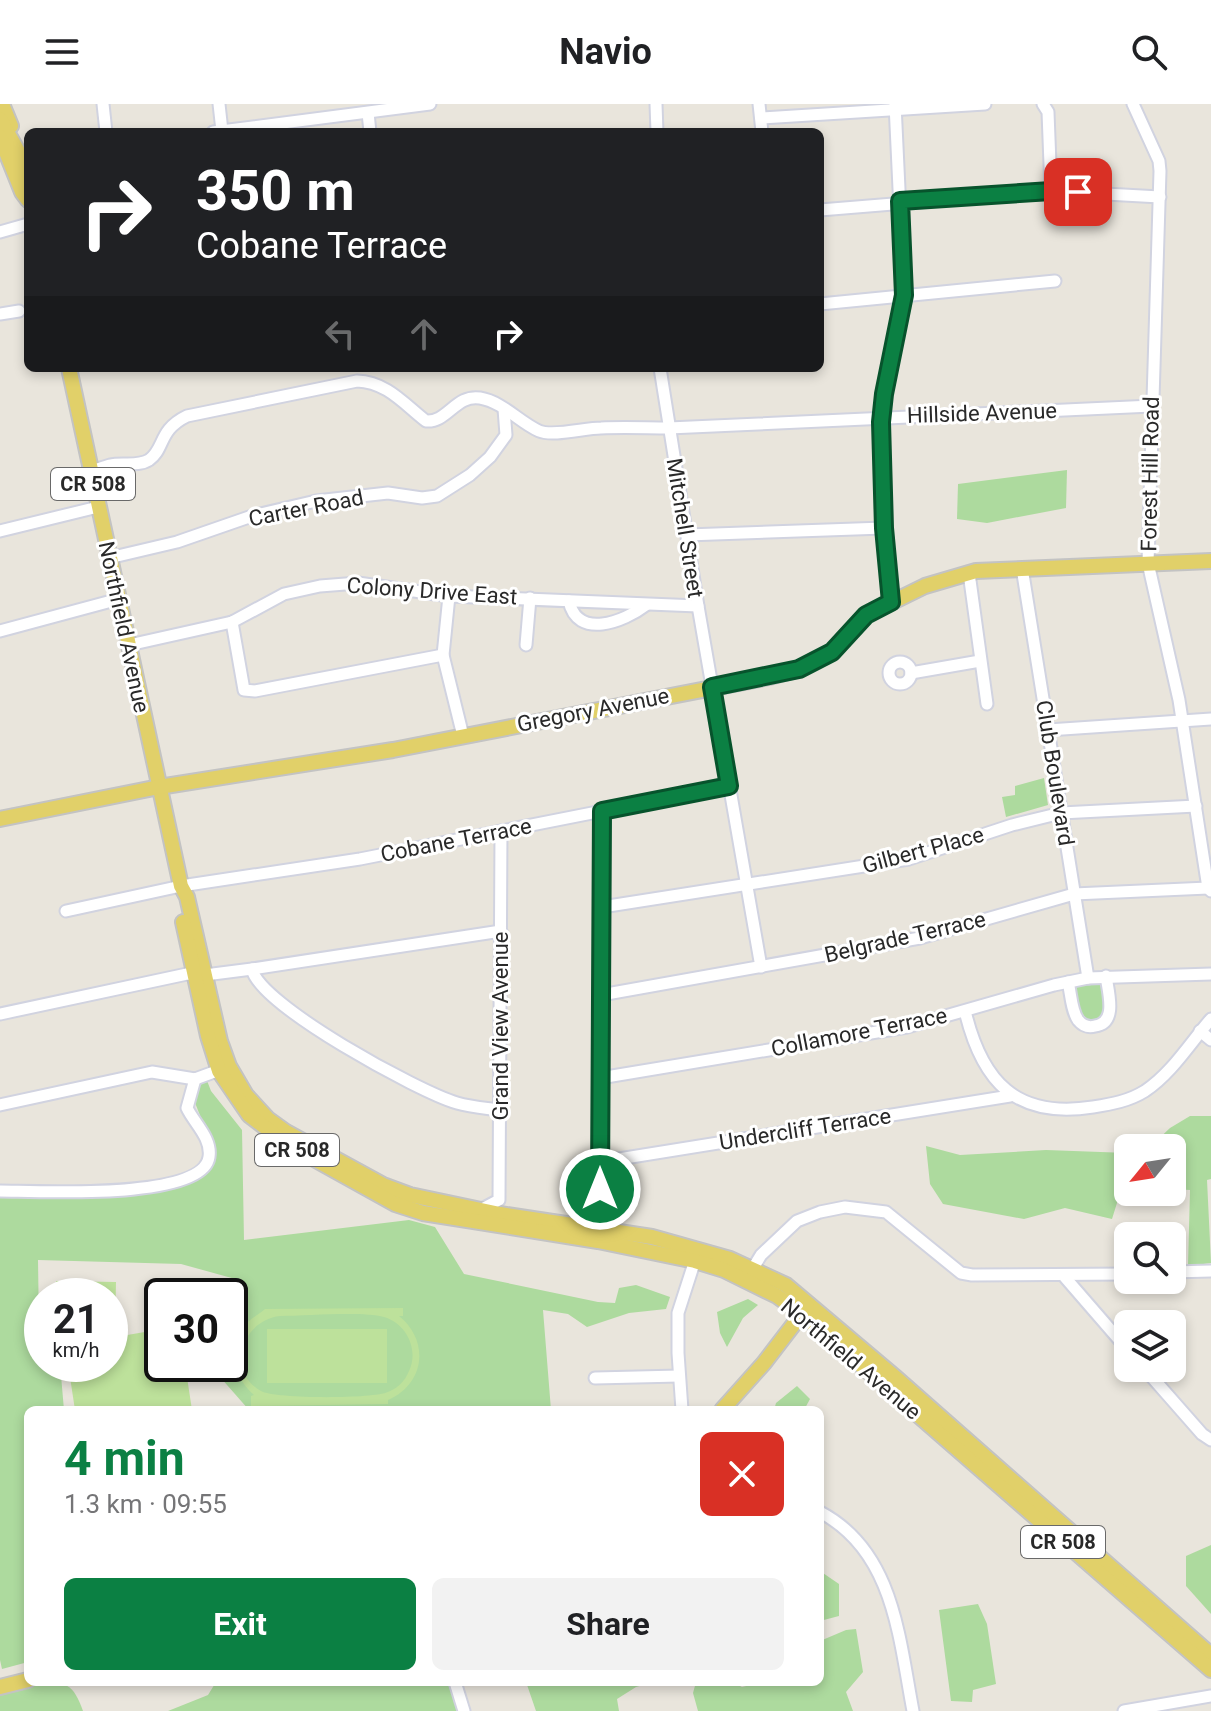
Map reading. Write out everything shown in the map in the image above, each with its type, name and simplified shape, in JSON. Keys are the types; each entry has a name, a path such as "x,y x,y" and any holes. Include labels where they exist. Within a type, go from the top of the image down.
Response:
{"main road":[{"path":"2,104 24,156"},
{"path":"0,119 24,156"},
{"path":"0,137 24,195"},
{"name":"Northfield Avenue","path":"70,372 181,886 178,898 200,974 208,1036 237,1101 263,1127 287,1144 395,1204 423,1213 499,1213 599,1229"},
{"name":"Gregory Avenue","path":"0,819 159,787 463,736 799,669 832,652 866,615 925,586 969,573 1211,561"},
{"name":"Northfield Avenue","path":"224,1068 256,1108 286,1132 383,1185 432,1201 599,1229 696,1255 786,1285 806,1309 1067,1537 1211,1670"},
{"path":"726,1406 806,1309"},
{"name":"Northfield Avenue","path":"1067,1537 1211,1655"},
{"path":"0,1687 24,1681"}],"street":[{"path":"103,104 106,128"},
{"path":"218,128 219,104"},
{"path":"320,104 322,118"},
{"path":"242,128 430,104"},
{"path":"656,104 657,128"},
{"path":"759,104 762,128"},
{"path":"761,118 895,107 985,104"},
{"path":"1043,104 1048,112 1051,191"},
{"name":"Forest Hill Road","path":"1133,104 1159,161 1148,563 1182,721 1210,890"},
{"path":"891,602 884,528 881,418 904,295 895,107"},
{"path":"368,113 370,128"},
{"path":"824,210 1051,191 1160,197"},
{"path":"0,232 24,225"},
{"path":"824,304 1055,281"},
{"path":"0,314 19,311"},
{"name":"Mitchell Street","path":"661,372 761,967"},
{"name":"Hillside Avenue","path":"91,471 111,465 147,462 166,432 187,416 346,382 375,383 400,398 426,421 433,422 467,398 479,398 540,431 550,433 599,428 669,428 1152,406"},
{"name":"Carter Road","path":"109,558 177,542 252,516 316,501 388,493 422,498 437,496 470,475 490,457 506,435 504,409"},
{"path":"0,531 98,507"},
{"path":"687,535 884,528"},
{"name":"Club Boulevard","path":"1022,568 1088,978"},
{"path":"969,573 987,704"},
{"name":"Colony Drive East","path":"129,645 232,622 284,594 320,586 358,583 449,596 698,606"},
{"path":"449,596 443,655 463,736"},
{"path":"526,645 530,598"},
{"path":"0,631 119,599"},
{"path":"569,601 571,613 581,622 593,625 634,614 646,605"},
{"path":"232,622 244,690 255,691 443,655"},
{"path":"911,673 980,661"},
{"path":"1048,730 1211,719"},
{"name":"Cobane Terrace","path":"66,911 181,886 360,859 729,786"},
{"name":"Gilbert Place","path":"602,907 909,859 1012,825 1061,813 1196,806"},
{"path":"599,1229 602,811"},
{"name":"Grand View Avenue","path":"499,1213 501,831"},
{"name":"Belgrade Terrace","path":"601,995 920,938 1074,894 1210,890"},
{"path":"0,1014 200,974 252,969 501,931"},
{"path":"252,969 259,984 325,1036 412,1084 456,1103 500,1110"},
{"name":"Collamore Terrace","path":"600,1078 907,1027 1088,978 1211,974"},
{"path":"1068,982 1075,1015 1082,1024 1093,1027 1103,1023 1110,1014 1106,976"},
{"path":"965,1011 970,1035 983,1062 1010,1096 1058,1110 1089,1108 1131,1098 1160,1079 1211,1019"},
{"path":"1200,1031 1211,1040"},
{"path":"0,1105 152,1072 195,1079 224,1068"},
{"path":"0,1191 80,1193 163,1185 200,1172 209,1160 209,1154 205,1137 187,1108 195,1079"},
{"name":"Undercliff Terrace","path":"600,1162 1010,1096"},
{"path":"749,1274 761,1255 797,1221 845,1207 886,1212 961,1273 1114,1274"},
{"path":"682,1406 678,1313 696,1255"},
{"path":"1186,1272 1211,1271"},
{"path":"1063,1275 1114,1334"},
{"path":"595,1378 679,1376"},
{"path":"1156,1382 1202,1434 1211,1440"},
{"path":"824,1514 856,1540 883,1580 891,1599 913,1711"},
{"path":"456,1686 464,1711"},
{"path":"1124,1711 1211,1696"}],"green space":[{"path":"1067,470 1066,508 987,523 957,519 958,484"},
{"path":"1044,778 1048,805 1006,817 1002,797 1015,795 1015,786"},
{"path":"1101,982 1104,1011 1099,1019 1087,1020 1079,1009 1076,986"},
{"path":"206,1078 211,1091 242,1130 244,1240 409,1220 435,1227 464,1274 598,1302 615,1303 619,1288 636,1285 670,1297 666,1309 629,1313 587,1327 568,1314 543,1310 551,1406 245,1406 224,1382 248,1382 248,1278 232,1278 181,1264 38,1260 38,1278 24,1278 24,1382 62,1382 64,1406 24,1406 24,1663 2,1669 0,1192 191,1183 213,1164 214,1151 190,1090"},
{"path":"1190,1116 1211,1116 1211,1179 1207,1180 1211,1263 1188,1266 1190,1190 1186,1190 1186,1134 1164,1134"},
{"path":"926,1146 960,1155 1046,1150 1114,1152 1116,1206 1112,1219 1065,1208 1024,1219 943,1204 930,1184"},
{"path":"748,1299 758,1305 743,1318 727,1347 720,1333 717,1312"},
{"path":"403,1308 403,1316 399,1316 416,1337 419,1349 416,1373 410,1384 388,1400 388,1404 251,1406 251,1396 254,1395 242,1382 248,1382 248,1379 261,1391 270,1394 345,1397 388,1392 403,1381 413,1355 405,1332 384,1317 362,1314 280,1316 256,1326 248,1336 250,1320 265,1309"},
{"path":"267,1329 387,1329 387,1383 267,1383"},
{"path":"144,1332 144,1382 188,1382 191,1406 74,1406 71,1382 128,1382 128,1335"},
{"path":"797,1386 810,1399 806,1406 775,1406"},
{"path":"1211,1545 1211,1614 1186,1586 1186,1556"},
{"path":"824,1574 839,1584 839,1616 824,1620"},
{"path":"978,1604 987,1624 996,1684 973,1690 972,1702 951,1701 939,1610"},
{"path":"856,1629 863,1672 846,1692 853,1711 698,1711 693,1693 695,1686 824,1686 824,1639"},
{"path":"24,1686 67,1686 76,1695 83,1711 0,1711 0,1692"},
{"path":"214,1686 454,1686 462,1711 168,1711 208,1695"},
{"path":"527,1686 639,1686 617,1699 619,1711 536,1711"}],"route":[{"path":"600,1189 602,811 729,786 712,687 799,669 832,652 866,615 891,602 880,442 884,394 904,295 900,201 1078,192"}]}
